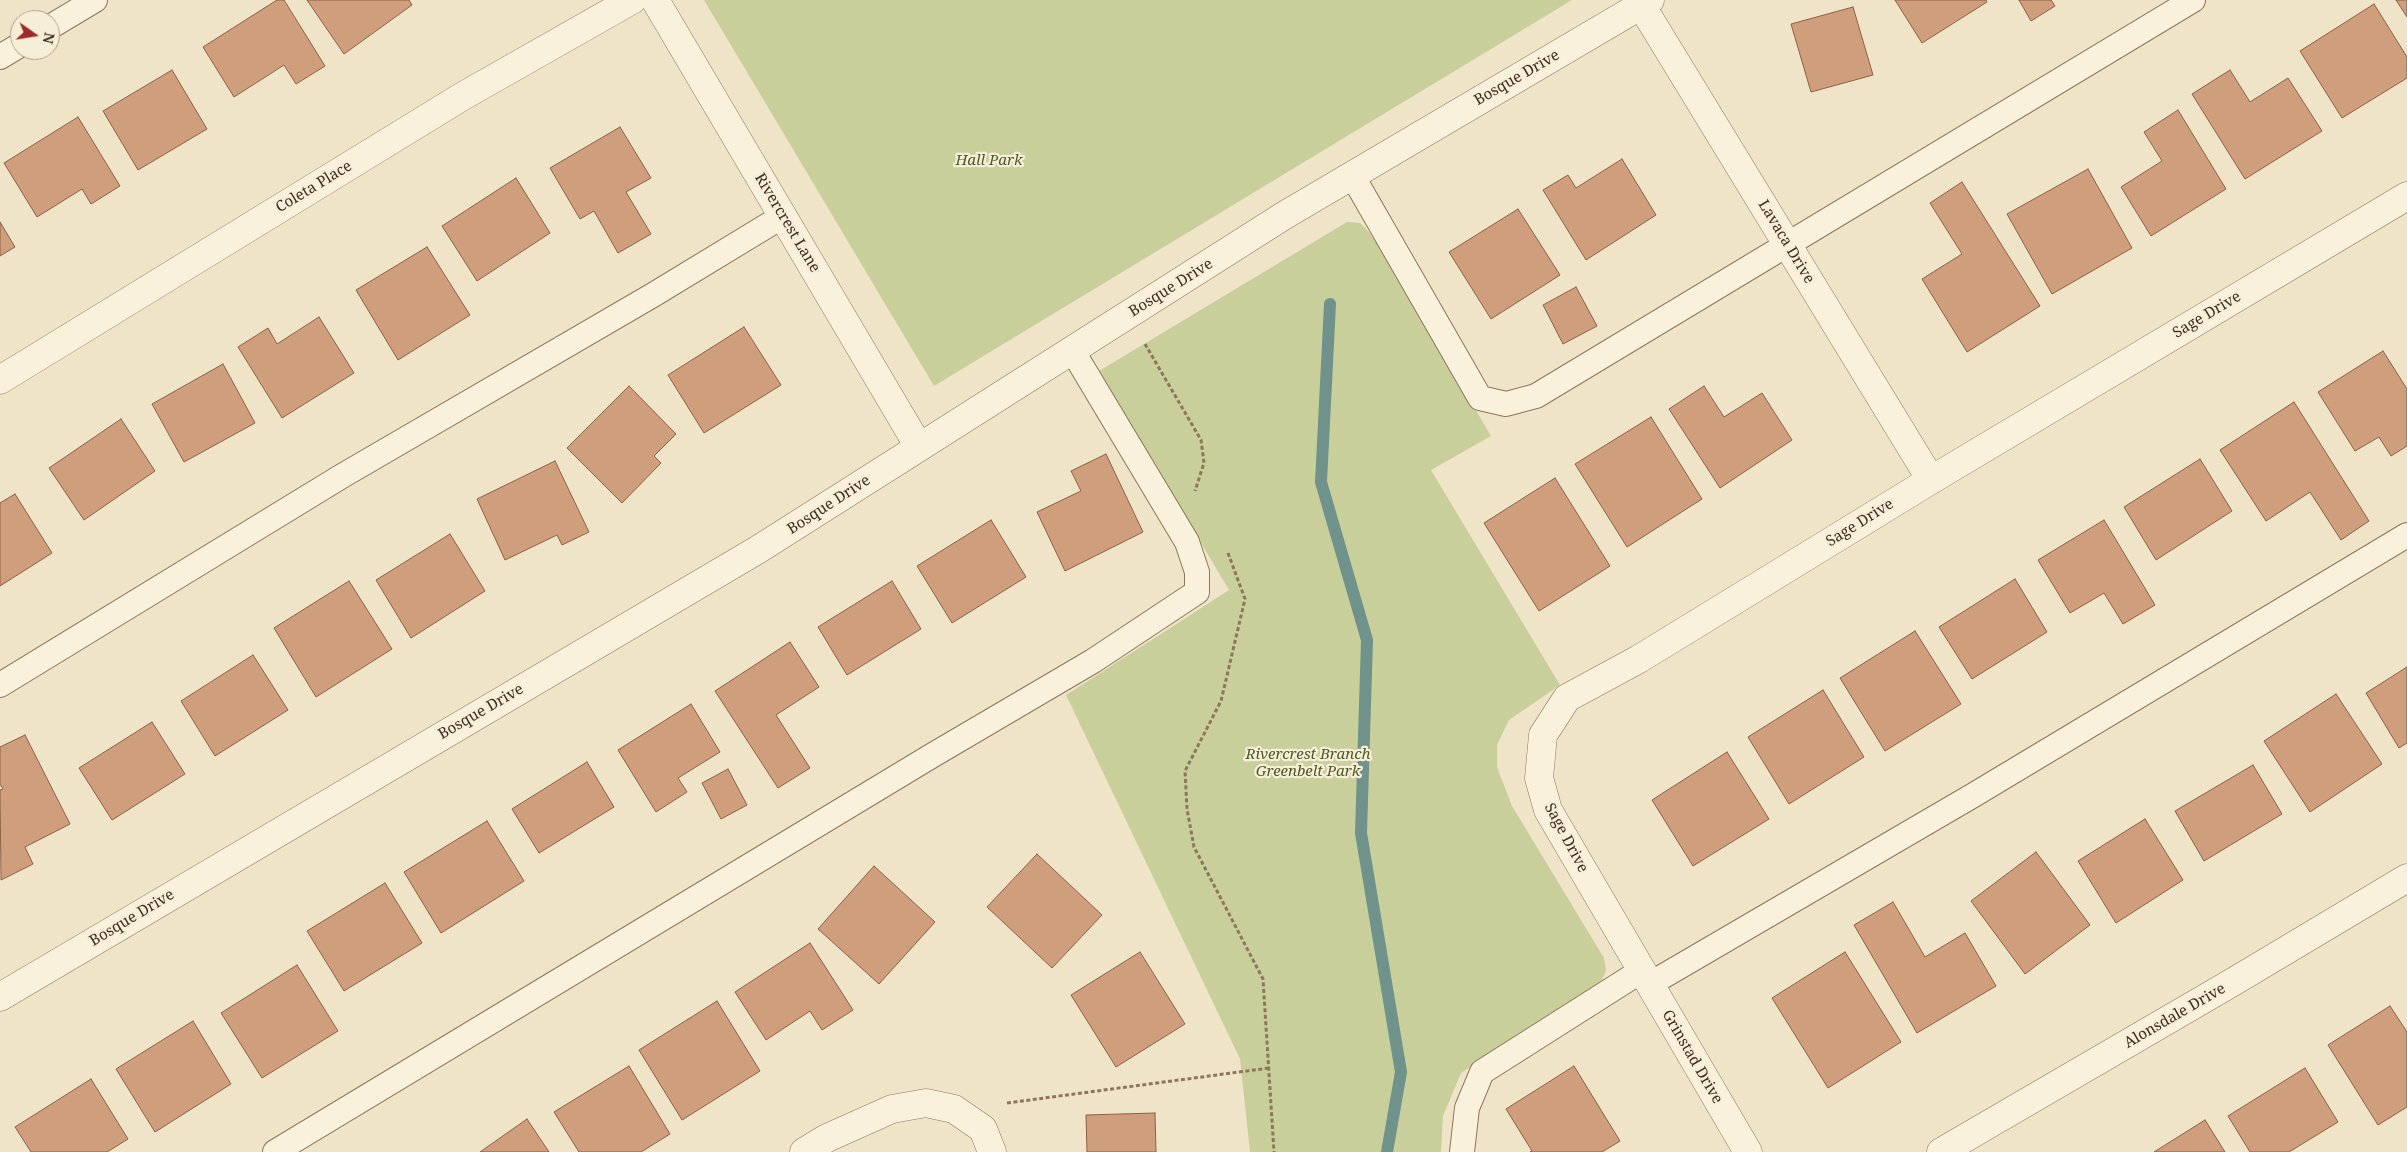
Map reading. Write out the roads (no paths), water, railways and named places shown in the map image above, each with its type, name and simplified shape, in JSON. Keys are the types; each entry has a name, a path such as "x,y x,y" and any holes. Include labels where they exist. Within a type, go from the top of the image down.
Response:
{"street":[{"name":"Coleta Place","path":"0,380 462,96 632,0"},
{"name":"Rivercrest Lane","path":"655,0 919,447"},
{"name":"Lavaca Drive","path":"1645,3 1787,244 1931,480"},
{"name":"Bosque Drive","path":"0,997 119,925 759,549 1284,215 1645,3"},
{"name":"Sage Drive","path":"1642,973 1548,810 1539,778 1543,735 1567,698 1639,659 1931,480 2407,196"},
{"name":"Alonsdale Drive","path":"1941,1152 2407,878"},
{"name":"Grinstad Drive","path":"1642,973 1748,1152"},
{"path":"804,1152 827,1138 892,1109 926,1103 954,1109 983,1129 992,1152"}],"lane":[{"path":"60,21 95,0"},
{"path":"1352,175 1480,398 1506,404 1536,396 2193,0"},
{"path":"0,684 342,476 653,295 783,216"},
{"path":"275,1152 1093,661 1197,592 1198,572 1187,542 1072,350"},
{"path":"1462,1152 1467,1108 1482,1072 1642,973 1972,796 2407,535"}],"waterway":[{"path":"1330,304 1321,482 1367,640 1361,833 1401,1072 1387,1152"}],"park label":[{"name":"Hall Park","path":"989,161"},
{"name":"Rivercrest Branch Greenbelt Park","path":"1308,764"}]}
